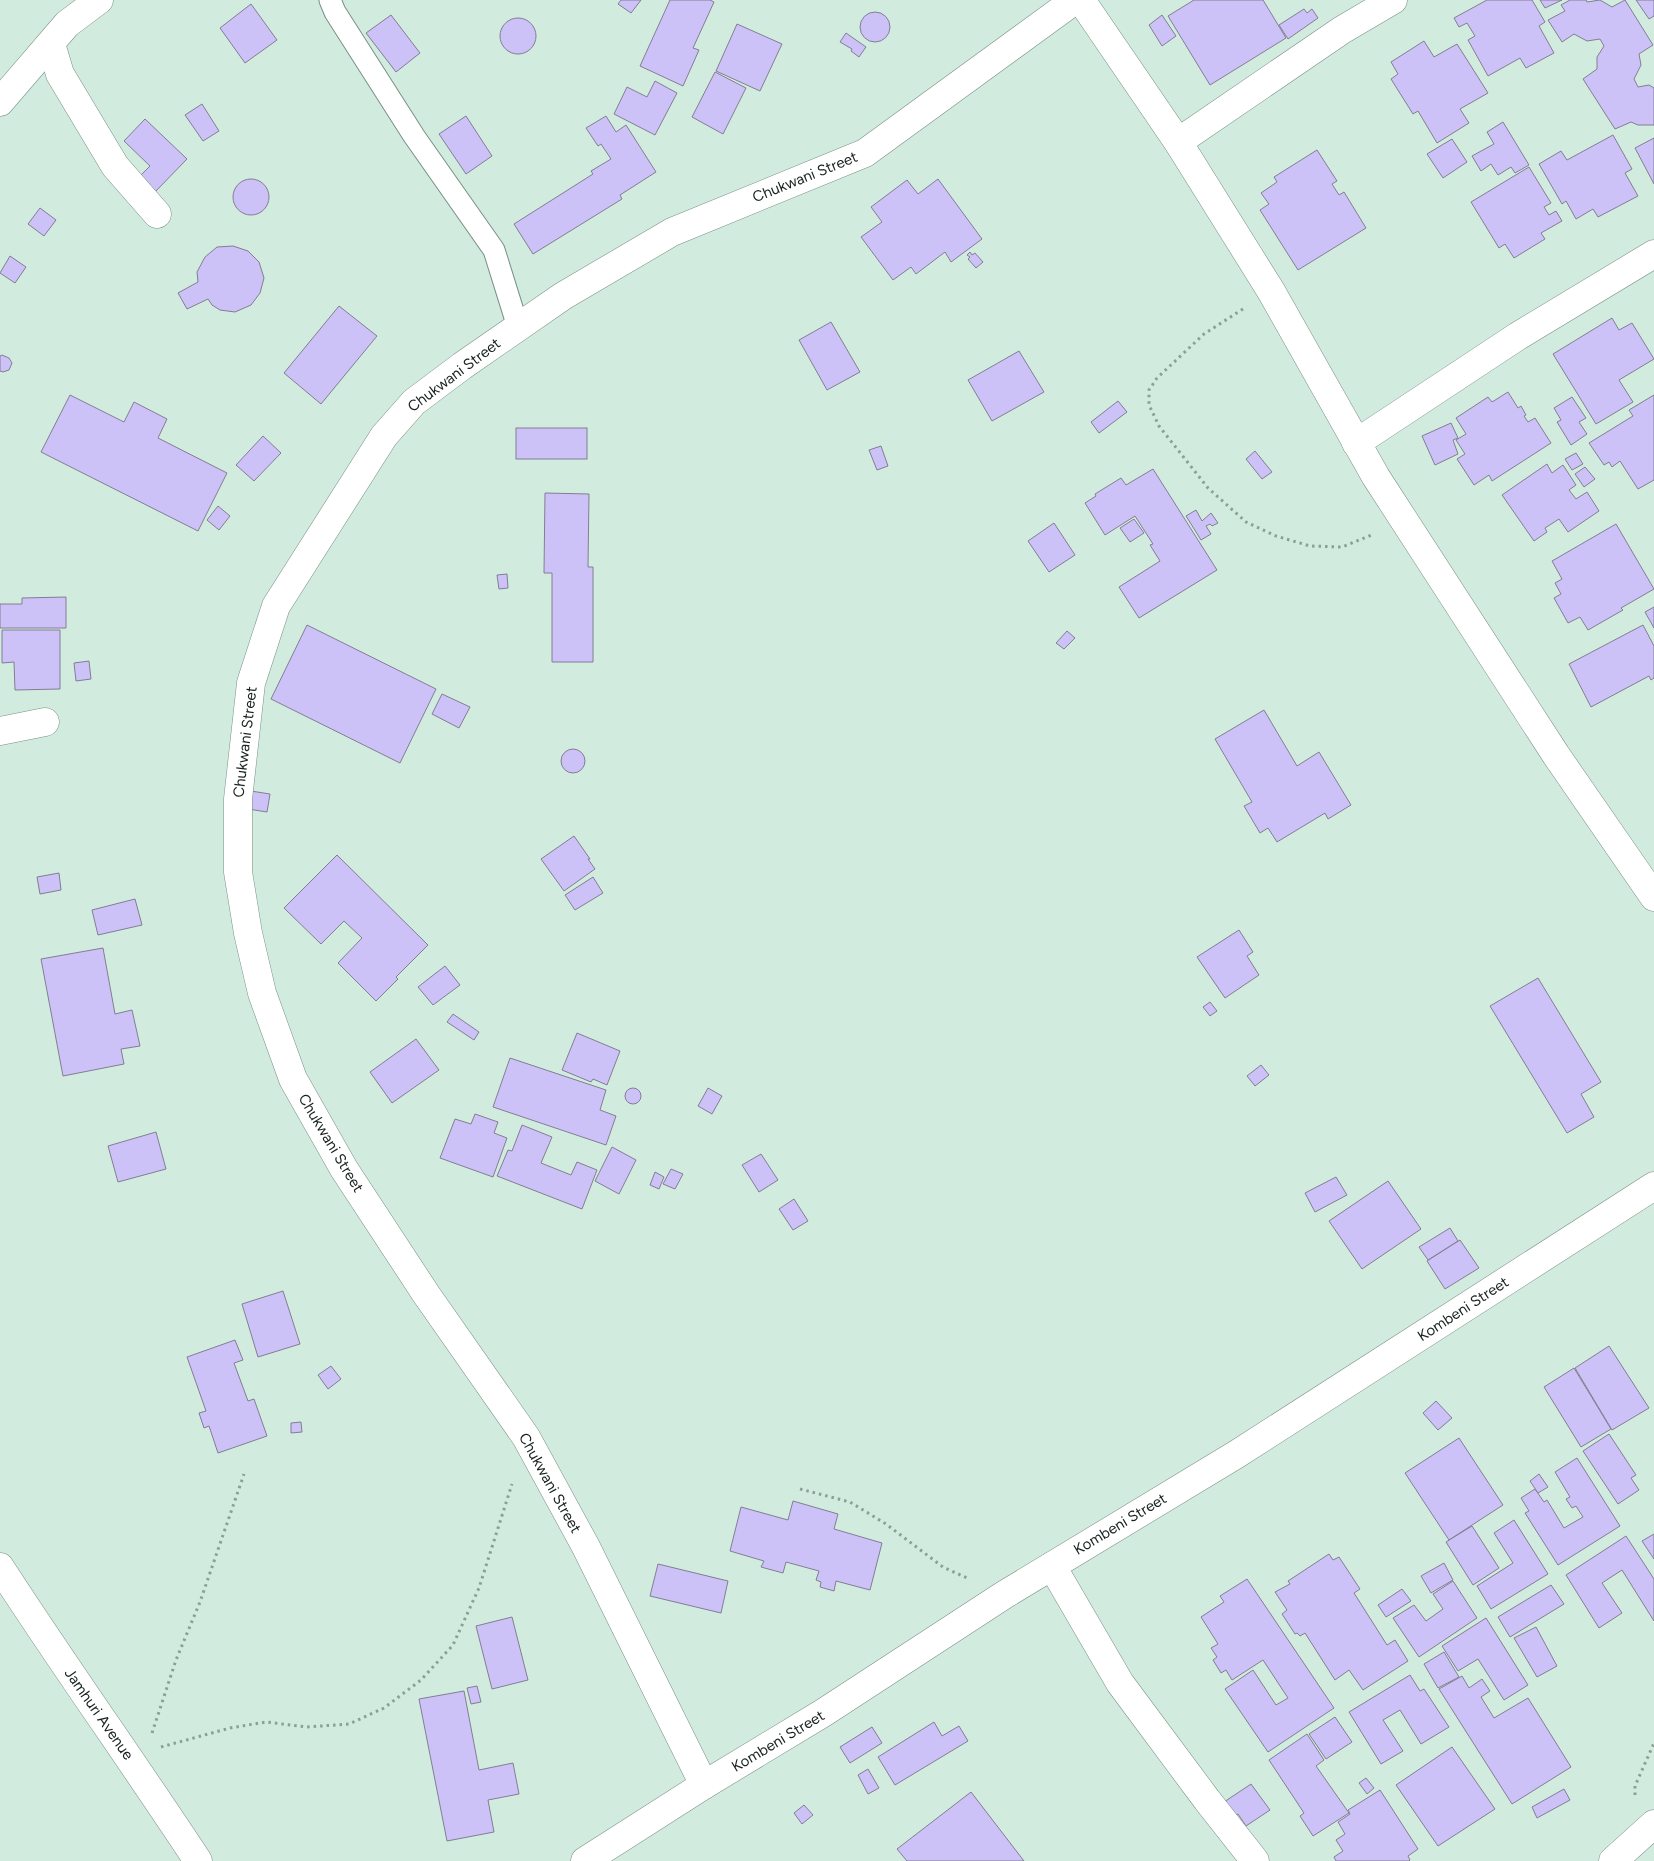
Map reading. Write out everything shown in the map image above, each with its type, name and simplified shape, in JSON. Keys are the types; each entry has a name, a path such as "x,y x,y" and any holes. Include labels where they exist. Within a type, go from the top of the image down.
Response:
{"street":[{"path":"0,102 9,83 51,44 67,24 99,0"},
{"name":"Chukwani Street","path":"704,1785 586,1547 526,1437 409,1269 344,1169 294,1079 262,993 248,933 238,872 238,799 251,683 276,606 384,436 414,402 462,366 563,296 672,232 865,153 1075,0"},
{"path":"1081,0 1178,142 1271,291 1356,443 1403,518 1556,755 1654,897"},
{"path":"1178,142 1342,30 1393,0"},
{"path":"51,44 60,74 115,166 157,214"},
{"path":"1356,443 1518,336 1654,254"},
{"path":"0,731 45,722"},
{"name":"Kombeni Street","path":"585,1861 704,1785 832,1708 1004,1595 1236,1454 1654,1186"},
{"path":"1052,1566 1120,1684 1206,1800 1255,1861"},
{"name":"Jamhuri Avenue","path":"0,1567 83,1691 142,1761 198,1861"},
{"path":"1613,1861 1654,1824"}],"lane":[{"path":"330,0 335,12 414,136 494,250 518,327"}],"path":[{"path":"1271,291 1204,334 1157,378 1149,390 1150,405 1159,426 1208,488 1246,522 1276,536 1310,546 1342,546 1371,536 1403,518"},
{"path":"142,1761 222,1730 266,1722 307,1727 349,1724 384,1708 421,1680 453,1645 479,1588 526,1437"},
{"path":"142,1761 176,1660 200,1602 244,1474"},
{"path":"800,1489 850,1502 886,1524 943,1567 1004,1595"},
{"path":"1635,1799 1635,1786 1654,1743"}],"building":[{"path":"621,0 641,0 631,13 618,4"},
{"path":"670,0 710,0 714,2 693,48 699,50 683,86 640,66"},
{"path":"1194,0 1263,0 1286,38 1210,85 1168,16"},
{"path":"1487,0 1532,0 1545,22 1539,26 1554,53 1526,68 1520,58 1488,76 1468,40 1475,36 1467,23 1459,27 1454,18"},
{"path":"1540,0 1562,0 1545,8"},
{"path":"1570,0 1586,0 1587,2 1600,0 1612,7 1625,0 1653,45 1639,54 1641,65 1634,79 1638,87 1649,85 1654,88 1654,125 1638,125 1631,122 1615,129 1583,79 1597,69 1597,57 1604,46 1600,39 1587,41 1574,34 1562,42 1548,20 1565,11 1561,5"},
{"path":"1636,0 1654,0 1654,16 1649,19"},
{"path":"251,4 277,40 245,63 220,28"},
{"path":"1304,9 1307,13 1312,9 1318,18 1288,39 1279,25"},
{"path":"875,12 885,17 890,27 885,37 875,42 865,37 860,27 865,17"},
{"path":"391,15 420,53 396,72 366,33"},
{"path":"1162,15 1176,36 1162,46 1149,25"},
{"path":"518,18 531,23 536,36 531,49 518,54 505,49 500,36 505,23"},
{"path":"737,24 782,44 760,91 716,71"},
{"path":"846,33 866,47 859,57 851,51 852,49 840,42"},
{"path":"1424,41 1434,57 1457,44 1488,93 1460,109 1469,123 1437,143 1418,111 1413,114 1391,79 1398,74 1391,62"},
{"path":"715,72 746,88 723,134 692,117"},
{"path":"655,81 677,93 655,135 614,114 627,87 647,97"},
{"path":"202,104 219,131 203,141 185,115"},
{"path":"466,116 492,156 466,174 439,134"},
{"path":"606,116 616,132 626,125 656,172 620,195 622,199 533,254 514,224 593,174 591,171 611,159 601,144 598,146 586,128"},
{"path":"145,119 187,159 154,193 138,178 150,166 124,141"},
{"path":"1503,122 1529,165 1515,173 1511,167 1498,175 1491,164 1481,171 1472,156 1494,144 1487,132"},
{"path":"1613,135 1632,169 1625,173 1638,196 1598,217 1593,209 1576,219 1566,201 1562,204 1539,164 1561,151 1567,160"},
{"path":"1654,138 1654,184 1635,148"},
{"path":"1452,139 1467,162 1443,178 1427,154"},
{"path":"1317,150 1337,181 1332,184 1339,195 1344,192 1366,228 1298,270 1260,210 1269,204 1261,193 1277,182 1274,177"},
{"path":"1529,167 1551,203 1544,207 1549,215 1556,211 1562,221 1541,233 1545,239 1514,258 1505,244 1499,248 1471,202"},
{"path":"251,179 258,180 264,184 268,190 268,204 264,210 258,214 251,215 244,214 238,210 234,204 233,197 234,190 238,184 244,180"},
{"path":"938,179 982,239 951,262 945,252 916,274 911,267 893,280 861,237 882,222 871,207 907,180 918,194"},
{"path":"40,208 56,220 44,236 28,224"},
{"path":"233,246 248,251 259,262 264,278 260,293 251,305 235,312 220,310 212,305 208,299 187,309 178,293 198,282 197,272 205,257 217,247"},
{"path":"970,252 972,255 975,253 983,262 976,268 968,259 970,257 967,255"},
{"path":"10,256 26,267 15,283 0,273"},
{"path":"339,306 377,336 321,404 284,373"},
{"path":"1612,318 1619,330 1632,323 1654,359 1619,380 1633,402 1596,424 1553,354"},
{"path":"831,322 860,372 827,390 799,340"},
{"path":"1019,351 1044,392 992,421 968,380"},
{"path":"0,356 9,358 12,363 9,370 3,372 0,371"},
{"path":"1508,392 1518,408 1521,406 1528,422 1535,418 1551,443 1492,481 1489,475 1474,485 1457,459 1465,454 1456,440 1466,434 1456,418 1488,397 1492,402"},
{"path":"70,395 124,422 134,402 167,419 158,438 227,473 198,531 41,452"},
{"path":"1654,395 1654,480 1638,489 1620,461 1612,467 1609,462 1604,465 1589,443 1633,416 1629,410"},
{"path":"1572,397 1586,418 1579,422 1587,434 1571,445 1557,422 1561,420 1554,408"},
{"path":"1118,401 1127,412 1099,433 1091,422"},
{"path":"1451,423 1458,438 1453,440 1458,454 1435,465 1422,436"},
{"path":"516,428 587,428 587,459 516,459"},
{"path":"263,436 281,453 254,481 236,465"},
{"path":"881,446 888,466 877,470 869,450"},
{"path":"1255,451 1272,472 1262,479 1246,459"},
{"path":"1576,453 1583,464 1572,470 1565,459"},
{"path":"1547,464 1552,473 1563,465 1576,485 1569,490 1576,499 1587,492 1599,511 1568,532 1559,519 1545,528 1547,532 1534,541 1502,495"},
{"path":"1585,467 1595,479 1584,487 1575,474"},
{"path":"1153,469 1217,570 1139,618 1119,587 1160,561 1150,545 1153,544 1135,516 1105,535 1085,503 1096,496 1095,494 1121,478 1126,485"},
{"path":"545,493 589,494 588,567 593,567 593,662 552,662 552,573 544,573"},
{"path":"218,506 230,516 219,530 207,520"},
{"path":"1196,510 1202,521 1211,513 1218,523 1206,526 1211,534 1201,540 1186,516"},
{"path":"1134,519 1144,533 1130,542 1120,528"},
{"path":"1054,523 1075,555 1049,572 1028,541"},
{"path":"1616,524 1654,589 1588,630 1580,617 1568,623 1554,598 1561,594 1555,583 1562,579 1552,561"},
{"path":"507,574 508,588 499,589 497,575"},
{"path":"66,597 66,628 0,628 0,604 22,604 22,598"},
{"path":"1654,607 1654,628 1645,612"},
{"path":"307,625 436,689 400,763 271,699"},
{"path":"1643,625 1654,646 1654,678 1651,680 1649,676 1591,707 1569,664"},
{"path":"2,630 60,630 60,689 15,690 14,662 2,663"},
{"path":"1067,631 1075,638 1064,649 1056,643"},
{"path":"89,661 91,679 76,681 74,663"},
{"path":"442,694 470,707 459,728 432,714"},
{"path":"1264,710 1297,766 1319,752 1351,805 1328,819 1325,813 1277,842 1268,828 1260,833 1244,806 1252,802 1215,739"},
{"path":"573,749 578,750 584,756 584,766 578,772 573,773 568,772 562,766 561,761 562,756 568,750"},
{"path":"251,791 270,794 267,812 248,809"},
{"path":"574,836 595,869 564,891 541,859"},
{"path":"337,855 428,945 396,977 398,979 376,1001 338,963 362,938 344,921 321,944 284,908"},
{"path":"59,873 61,890 40,894 37,877"},
{"path":"593,877 603,893 575,910 565,895"},
{"path":"135,899 142,925 98,935 92,910"},
{"path":"1239,930 1253,952 1247,956 1259,975 1225,998 1197,957"},
{"path":"103,948 115,1014 132,1010 140,1046 121,1049 124,1064 63,1076 41,959"},
{"path":"445,966 460,985 433,1005 418,987"},
{"path":"1538,978 1601,1082 1581,1094 1594,1117 1567,1133 1490,1006"},
{"path":"1210,1002 1217,1011 1210,1016 1203,1007"},
{"path":"453,1014 479,1032 474,1040 447,1022"},
{"path":"577,1033 620,1051 607,1085 593,1079 591,1082 562,1070"},
{"path":"416,1039 439,1070 392,1103 370,1072"},
{"path":"510,1058 606,1090 600,1110 616,1116 606,1145 493,1107"},
{"path":"1261,1065 1269,1075 1255,1086 1247,1076"},
{"path":"633,1088 639,1090 641,1096 639,1102 633,1104 627,1102 625,1096 627,1090"},
{"path":"708,1088 722,1096 712,1114 698,1106"},
{"path":"475,1114 498,1122 494,1133 507,1138 493,1177 440,1158 455,1119 471,1124"},
{"path":"522,1125 552,1137 541,1163 571,1175 577,1162 597,1170 582,1209 497,1176 508,1150 512,1151"},
{"path":"156,1132 166,1169 118,1182 108,1146"},
{"path":"612,1147 636,1160 619,1194 595,1181"},
{"path":"761,1154 778,1180 759,1192 742,1165"},
{"path":"671,1169 683,1174 675,1189 663,1184"},
{"path":"655,1172 664,1177 659,1189 650,1185"},
{"path":"1336,1177 1347,1195 1315,1212 1305,1193"},
{"path":"1388,1181 1421,1229 1362,1269 1329,1221"},
{"path":"794,1199 808,1221 793,1230 779,1209"},
{"path":"1450,1228 1458,1241 1428,1260 1419,1247"},
{"path":"1460,1240 1479,1268 1445,1289 1427,1261"},
{"path":"283,1291 300,1344 258,1357 242,1304"},
{"path":"235,1340 243,1360 234,1363 248,1401 254,1399 267,1436 218,1453 209,1426 204,1428 199,1413 206,1411 187,1357"},
{"path":"1609,1346 1649,1408 1612,1430 1575,1368"},
{"path":"331,1366 341,1379 328,1389 318,1375"},
{"path":"1574,1368 1611,1429 1581,1447 1544,1387"},
{"path":"1436,1401 1452,1418 1438,1430 1423,1413"},
{"path":"301,1422 302,1432 291,1433 291,1423"},
{"path":"1609,1434 1636,1475 1631,1478 1639,1490 1618,1504 1583,1451"},
{"path":"1459,1438 1503,1505 1449,1540 1405,1473"},
{"path":"1577,1458 1620,1526 1558,1565 1525,1513 1529,1511 1521,1498 1535,1489 1544,1502 1547,1500 1564,1528 1583,1517 1576,1506 1572,1508 1566,1499 1570,1497 1555,1472"},
{"path":"1539,1474 1548,1487 1538,1493 1530,1481"},
{"path":"793,1501 838,1514 834,1529 882,1543 870,1590 836,1581 834,1591 820,1587 821,1582 816,1580 819,1571 786,1562 783,1573 761,1567 764,1561 730,1551 741,1507 788,1520"},
{"path":"1514,1520 1548,1574 1491,1609 1477,1586 1513,1563 1494,1533"},
{"path":"1472,1526 1499,1568 1473,1585 1446,1542"},
{"path":"1654,1534 1654,1559 1642,1541"},
{"path":"1626,1536 1654,1579 1654,1621 1622,1570 1602,1583 1622,1613 1599,1628 1566,1575"},
{"path":"1329,1554 1333,1560 1339,1557 1360,1589 1354,1593 1387,1645 1395,1640 1408,1661 1363,1690 1349,1670 1335,1680 1305,1633 1300,1636 1297,1633 1295,1634 1282,1614 1287,1610 1275,1592 1290,1584 1288,1581"},
{"path":"1444,1563 1453,1580 1431,1593 1421,1576"},
{"path":"658,1564 728,1581 721,1613 650,1596"},
{"path":"1247,1579 1334,1708 1268,1752 1225,1689 1253,1670 1276,1705 1288,1698 1263,1660 1232,1680 1226,1670 1221,1673 1213,1660 1217,1657 1211,1648 1218,1644 1201,1617 1224,1602 1220,1596"},
{"path":"1453,1581 1477,1618 1419,1657 1393,1618 1414,1605 1426,1621 1443,1609 1433,1594"},
{"path":"1551,1585 1564,1604 1510,1637 1498,1617"},
{"path":"1402,1589 1411,1601 1386,1617 1378,1605"},
{"path":"512,1617 528,1680 492,1689 476,1626"},
{"path":"1486,1618 1528,1685 1504,1700 1478,1659 1458,1671 1442,1646"},
{"path":"1536,1627 1557,1666 1537,1677 1514,1638"},
{"path":"1444,1652 1459,1677 1438,1688 1424,1664"},
{"path":"1410,1675 1420,1691 1424,1689 1449,1727 1421,1744 1400,1710 1383,1720 1403,1751 1381,1764 1349,1712"},
{"path":"1462,1676 1469,1688 1482,1679 1490,1691 1481,1697 1494,1718 1528,1698 1571,1767 1512,1804 1439,1689"},
{"path":"477,1686 481,1702 471,1704 467,1688"},
{"path":"464,1691 479,1770 513,1763 519,1794 488,1800 494,1832 447,1841 419,1699"},
{"path":"1335,1717 1352,1742 1326,1759 1309,1734"},
{"path":"934,1722 942,1736 959,1726 968,1741 895,1785 878,1757"},
{"path":"872,1727 882,1743 850,1763 840,1747"},
{"path":"1307,1734 1324,1760 1316,1766 1349,1813 1313,1836 1300,1816 1304,1813 1269,1760"},
{"path":"1452,1747 1495,1809 1438,1846 1396,1785"},
{"path":"868,1769 879,1788 868,1794 858,1775"},
{"path":"1366,1778 1374,1788 1367,1794 1359,1783"},
{"path":"1251,1784 1270,1810 1246,1826 1238,1814 1228,1821 1218,1806"},
{"path":"1564,1789 1570,1800 1537,1818 1532,1807"},
{"path":"1380,1790 1418,1849 1408,1856 1409,1861 1336,1861 1334,1857 1343,1851 1336,1840 1345,1834 1338,1822 1350,1814 1348,1810"},
{"path":"971,1792 1024,1861 907,1861 897,1849"},
{"path":"804,1805 813,1815 802,1824 794,1813"}]}
